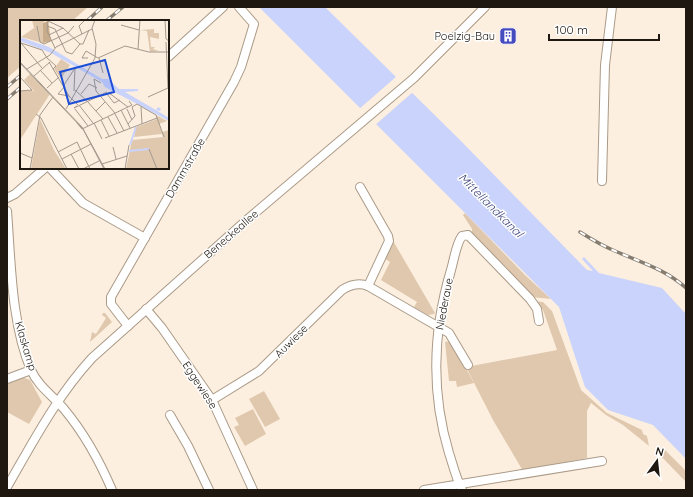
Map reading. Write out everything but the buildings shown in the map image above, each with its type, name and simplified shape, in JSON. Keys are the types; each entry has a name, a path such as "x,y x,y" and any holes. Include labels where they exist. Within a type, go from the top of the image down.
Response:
{"street":[{"path":"169,56 223,7"},
{"name":"Dammstraße","path":"128,326 113,308 111,297 234,82 241,67 254,24 239,7"},
{"name":"Beneckeallee","path":"7,487 57,402 78,373 92,358 359,124 415,77 485,7"},
{"path":"602,181 605,65 612,7"},
{"path":"7,198 15,194 44,169"},
{"path":"51,169 83,203 145,238"},
{"path":"360,187 388,236 389,241 368,286 449,333 468,365"},
{"name":"Klaskamp","path":"7,211 16,308 20,332 31,370 41,387 57,402 80,431 112,490"},
{"name":"Niederaue","path":"460,487 439,413 436,365 438,327 445,292 461,238 465,235 473,240 530,299 537,309 539,321"},
{"name":"Auwiese","path":"212,400 259,371 342,290 359,284 368,286"},
{"name":"Eggewiese","path":"146,310 162,328 212,400 254,490"},
{"path":"7,379 31,370"},
{"path":"170,415 188,446 209,490"},
{"path":"424,490 460,487 602,461"}],"shaded area":[{"path":"7,7 88,7 73,20 20,20 20,67 7,78"},
{"path":"465,213 525,275 551,299 531,297 472,236 472,229 463,215"},
{"path":"392,239 435,313 434,314 428,315 414,307 417,302 381,280 390,262 384,258"},
{"path":"535,301 543,302 552,311 581,390 607,413 642,430 643,434 647,436 649,446 623,425 606,415 591,403 587,411 587,458 523,471 493,420 466,367 557,350 543,310"},
{"path":"105,313 112,322 90,342 92,332 96,334 106,318 102,315"},
{"path":"451,341 474,383 457,387 456,381 449,381 445,342"},
{"path":"22,377 30,380 42,402 29,424 7,412 7,383"},
{"path":"264,391 280,419 265,427 249,399"},
{"path":"253,409 266,434 245,446 234,427 239,425 235,418"},
{"path":"662,447 686,471 686,482 656,451"}],"water":[{"name":"Mittellandkanal","path":"259,7 325,7 460,140 587,270 593,271 582,259 584,257 599,273 662,288 686,314 686,459 653,425 608,410 585,387 559,307"}],"pier":[{"path":"397,76 413,92 374,126 358,110"}],"railway":[{"path":"88,20 102,7"},
{"path":"107,20 123,7"},
{"path":"7,87 20,76"},
{"path":"7,99 20,88"},
{"path":"580,232 606,247 661,271 678,281 686,288"}],"place":[{"name":"Poelzig-Bau","path":"508,36"}]}
